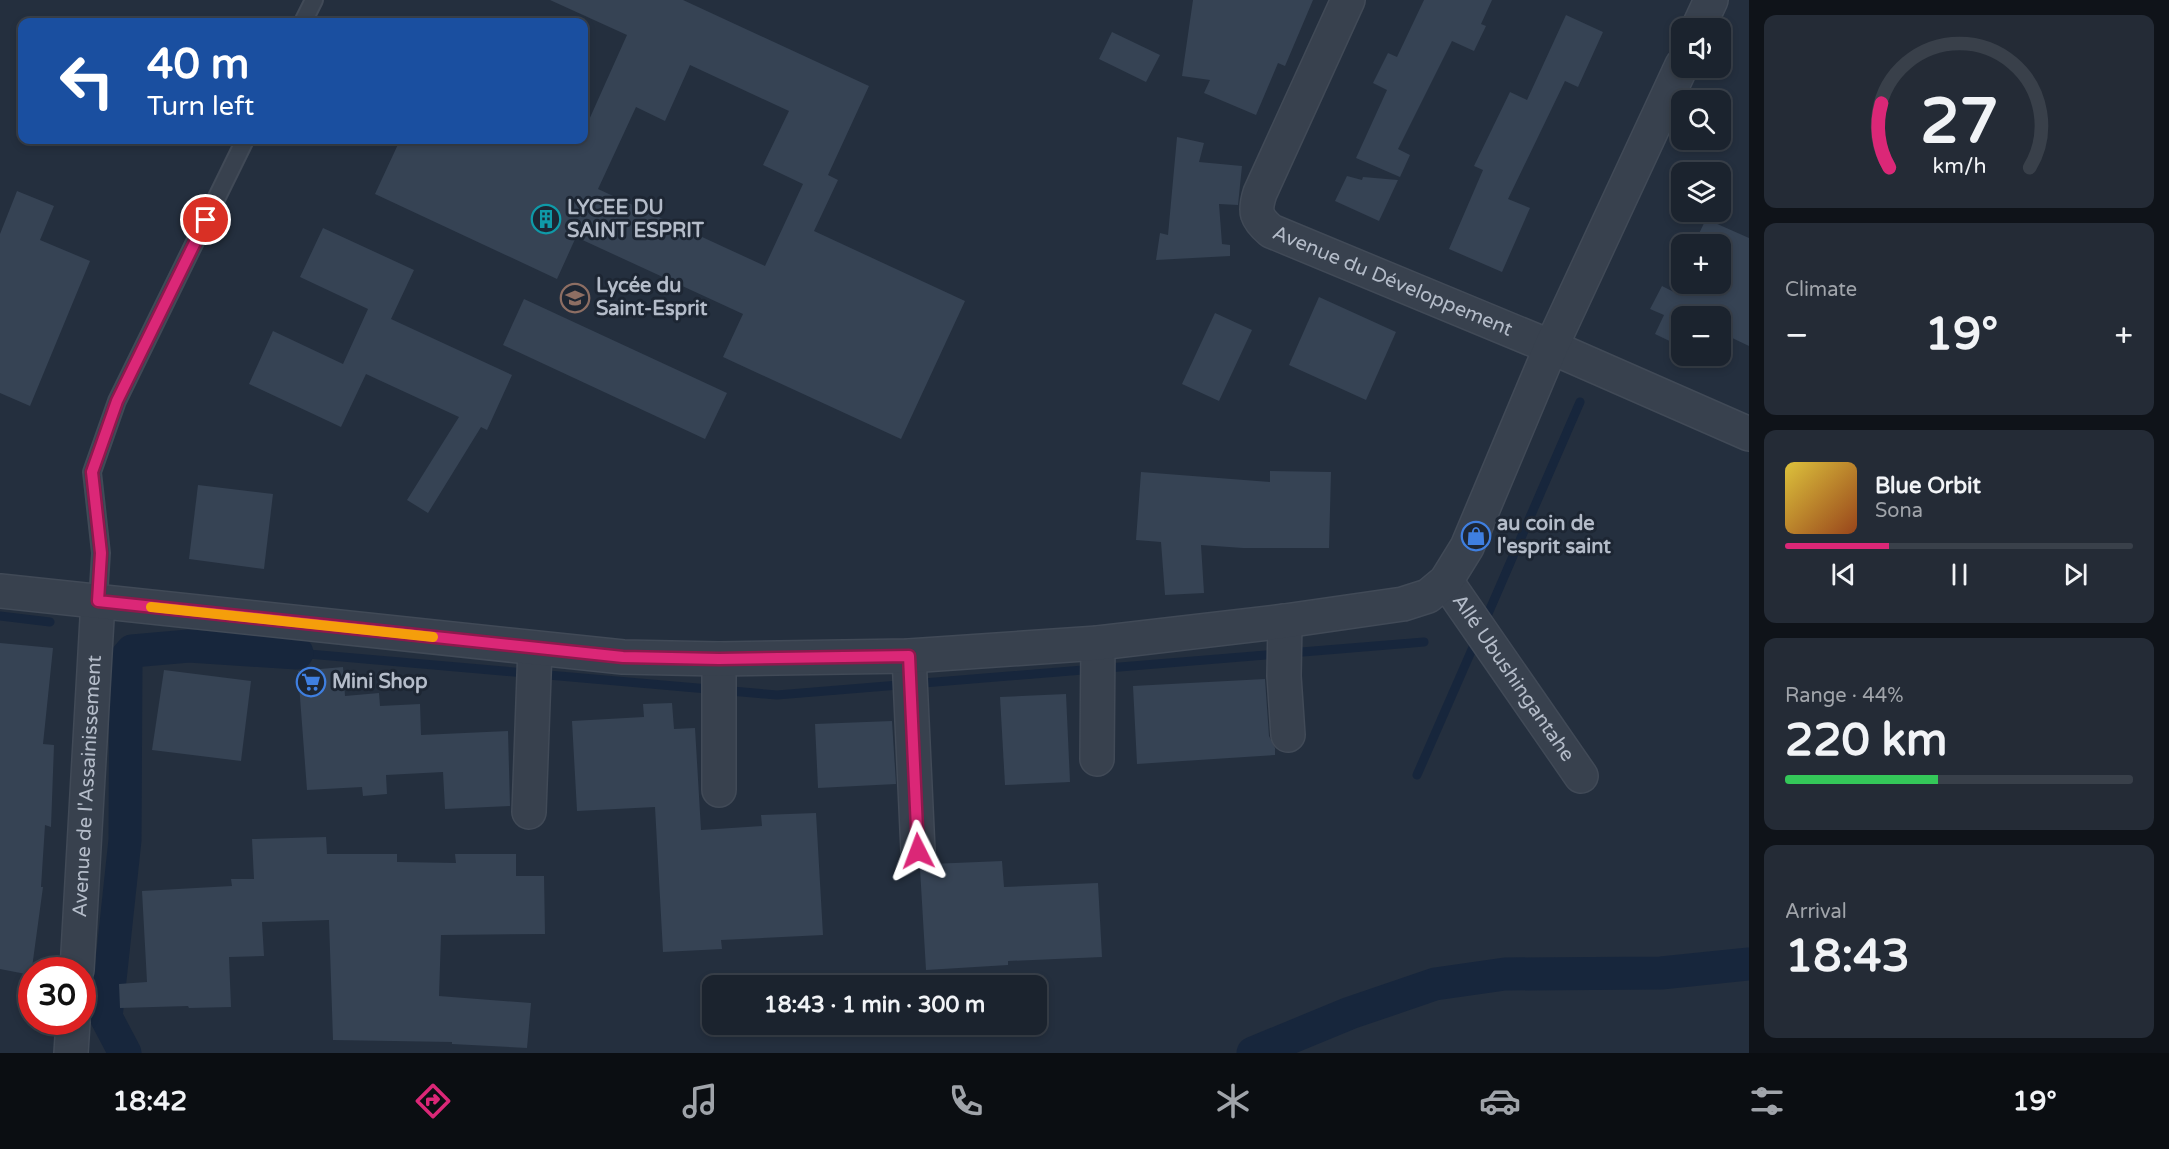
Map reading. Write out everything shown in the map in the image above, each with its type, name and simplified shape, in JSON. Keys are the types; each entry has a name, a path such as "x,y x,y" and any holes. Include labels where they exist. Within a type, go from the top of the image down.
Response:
{"street":[{"name":"Avenue du Développement","path":"1348,0 1260,193 1256,206 1259,220 1271,231 1551,347 1749,434"},
{"path":"1703,18 1711,0"},
{"path":"0,591 623,657 719,659 909,656 1098,643 1285,621 1403,604 1428,596 1446,581 1467,547 1551,347 1676,78"},
{"name":"Allé Ubushingantahe","path":"1446,581 1581,776"},
{"name":"Avenue de l'Assainissement","path":"77,957 98,601"},
{"path":"1285,621 1284,676 1288,735"},
{"path":"1097,759 1098,643"},
{"path":"530,812 535,648"},
{"path":"909,656 918,851"},
{"path":"719,659 719,790"},
{"path":"71,1053 72,1035"}],"lane":[{"path":"305,18 314,0"},
{"path":"98,601 101,553 92,472 117,401 243,144"}],"building":[{"name":"LYCEE DU SAINT ESPRIT","path":"550,0 683,0 869,86 828,175 838,180 814,231 965,301 901,439 723,357 743,314 576,237 557,279 375,194 398,144 588,144 588,122 627,35","holes":["690,65 789,111 763,165 803,184 765,266 598,189 636,107 665,121"]},
{"path":"1193,0 1313,0 1285,66 1278,63 1256,115 1204,93 1210,80 1182,76"},
{"path":"1424,0 1492,0 1481,24 1486,26 1474,51 1452,41 1398,149 1410,155 1400,177 1356,158 1387,90 1373,83 1388,53 1397,57"},
{"path":"1566,15 1603,32 1578,87 1565,81 1508,199 1530,208 1502,272 1449,249 1483,170 1474,166 1510,92 1527,100"},
{"path":"1112,32 1160,55 1146,82 1099,59"},
{"path":"1177,137 1204,143 1199,162 1242,166 1238,205 1219,204 1222,244 1230,245 1230,256 1156,260 1160,233 1168,235"},
{"path":"1347,176 1362,180 1363,177 1398,180 1379,221 1335,201"},
{"path":"17,191 54,206 40,240 90,261 30,406 0,393 0,234"},
{"path":"1705,222 1713,222 1749,238 1749,346 1731,337 1731,306 1671,306 1671,342 1655,334 1664,315 1650,309 1662,286 1671,290 1671,294 1731,294 1731,234 1699,234"},
{"path":"323,228 414,270 391,319 512,375 487,430 481,427 428,513 407,500 459,417 366,374 341,427 249,384 273,331 343,364 368,309 300,277"},
{"path":"1319,297 1396,332 1366,400 1289,365"},
{"path":"524,299 727,393 705,439 503,345"},
{"path":"1215,313 1252,330 1219,401 1182,384"},
{"path":"1270,471 1331,472 1329,548 1243,548 1201,545 1204,593 1165,595 1161,542 1136,540 1141,472 1270,482"},
{"path":"198,485 273,494 264,569 189,559"},
{"path":"0,643 53,648 43,744 54,745 51,827 45,825 41,887 43,887 33,957 18,957 18,972 0,969"},
{"path":"343,667 345,696 379,693 380,706 420,704 421,735 508,731 510,806 445,809 443,772 386,775 387,794 363,796 362,787 307,790 298,671"},
{"path":"164,670 251,681 241,761 152,750"},
{"path":"1265,679 1269,736 1275,748 1275,755 1137,764 1133,686"},
{"path":"1066,694 1070,782 1005,785 1000,697"},
{"path":"672,703 674,729 695,728 701,830 762,826 761,815 816,813 823,935 721,940 722,949 663,952 655,807 577,811 572,721 644,717 643,704"},
{"path":"892,721 896,784 818,788 815,724"},
{"path":"326,837 327,854 397,854 397,862 456,863 455,854 516,854 516,876 544,876 545,934 441,935 439,996 531,1003 527,1048 452,1044 452,1042 333,1040 329,920 262,922 264,956 229,957 231,1007 120,1008 119,984 147,982 142,891 232,886 231,879 254,879 252,839"},
{"path":"1002,861 1004,887 1098,883 1102,957 1008,961 1008,965 926,970 920,869 931,864"}],"waterway":[{"path":"1484,623 1580,402"},
{"path":"0,616 50,622"},
{"path":"1417,775 1477,638"},
{"path":"297,653 777,695 1424,642"},
{"path":"125,1053 106,1017 125,840 126,658 132,651 189,646 297,653"},
{"path":"1253,1053 1350,1013 1435,984 1505,974 1661,973 1749,964"}],"slow traffic":[{"path":"151,607 433,637"}],"place":[{"name":"LYCEE DU SAINT ESPRIT","path":"546,219"},
{"name":"Lycée du Saint-Esprit","path":"575,298"},
{"name":"au coin de l'esprit saint","path":"1476,536"},
{"name":"Mini Shop","path":"311,682"}],"route":[{"path":"206,220 117,401 92,472 101,553 98,601 623,657 719,659 909,656 918,851"}]}
